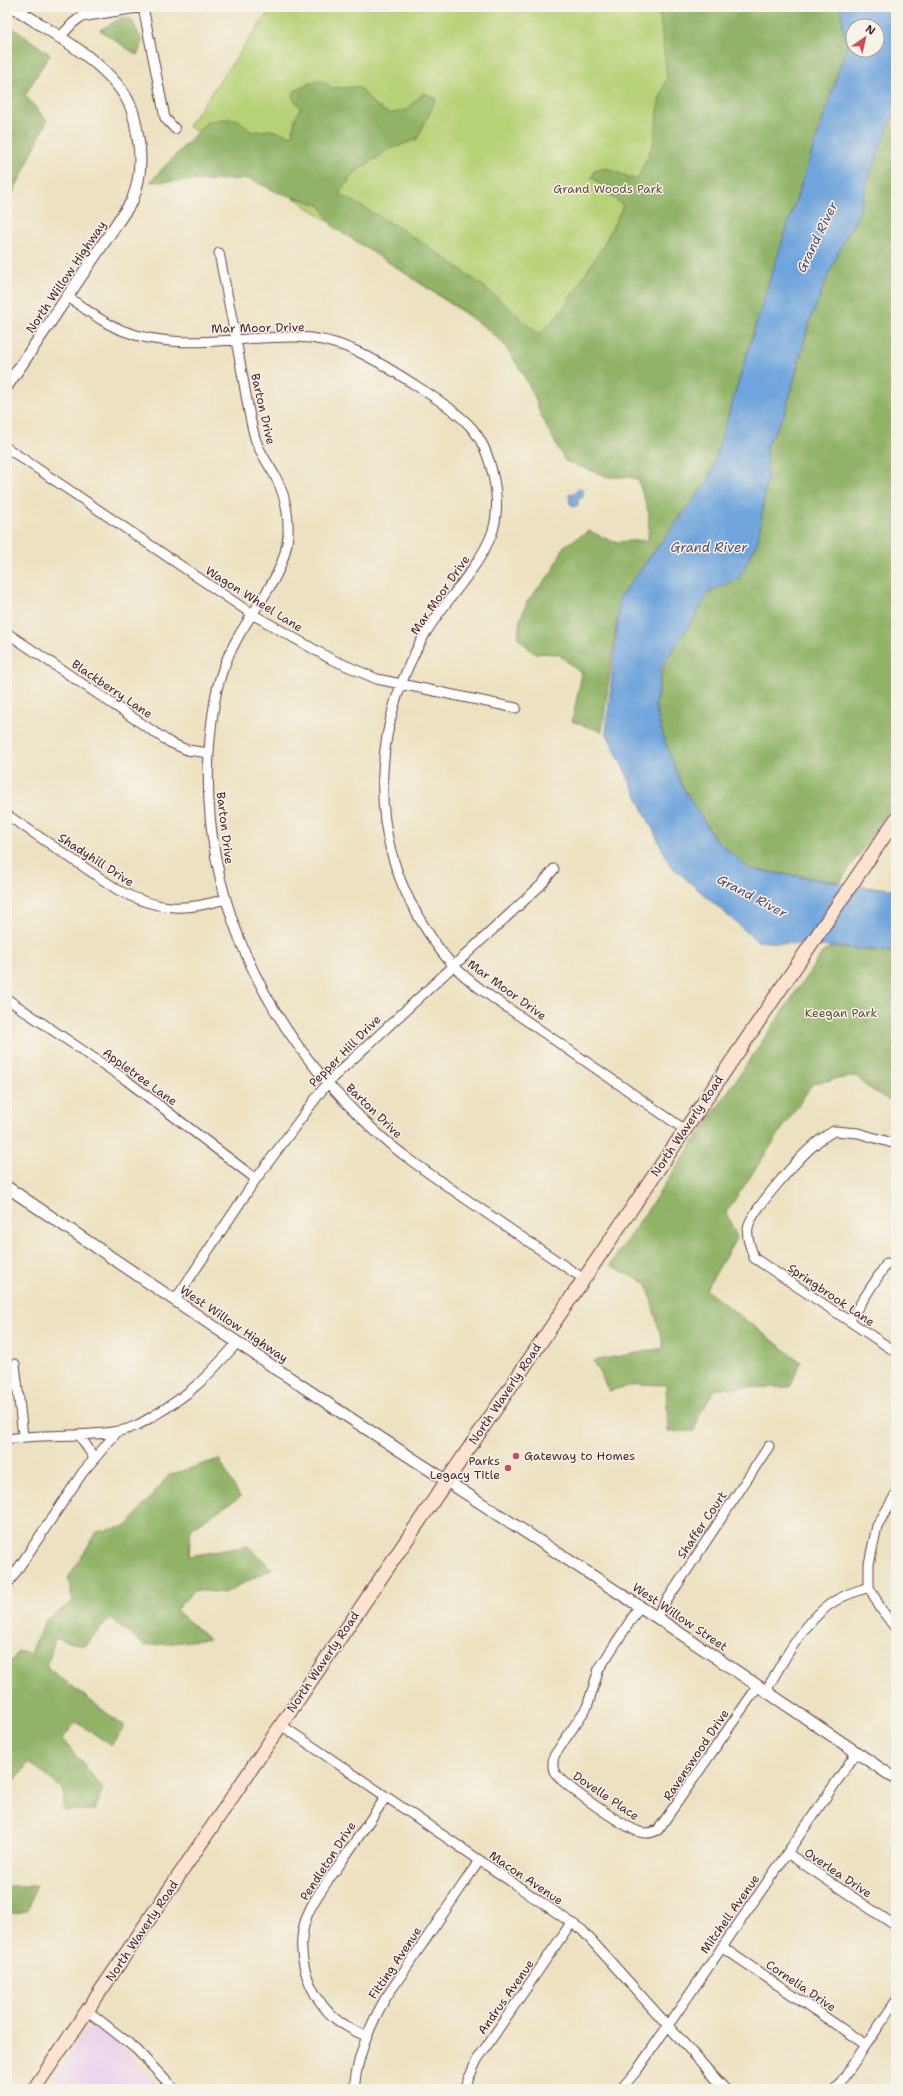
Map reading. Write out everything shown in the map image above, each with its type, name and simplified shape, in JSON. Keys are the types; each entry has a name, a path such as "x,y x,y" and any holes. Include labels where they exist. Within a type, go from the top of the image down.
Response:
{"main road":[{"name":"North Waverly Road","path":"34,2089 584,1279 684,1129 896,819"}],"street":[{"path":"13,7 60,38 73,23 81,17 143,7 165,118 175,129"},
{"name":"North Willow Highway","path":"7,386 68,298 132,201 138,185 140,161 135,117 129,103 110,76 94,62 60,38"},
{"name":"Barton Drive","path":"219,253 255,438 260,451 279,484 287,515 287,539 280,569 238,636 223,669 214,706 209,753 208,786 215,856 225,899 247,960 274,1011 305,1055 348,1105 398,1150 584,1279"},
{"name":"Mar Moor Drive","path":"68,298 104,321 128,333 165,340 236,340 297,336 331,342 355,349 383,364 452,409 472,427 483,444 492,473 497,508 492,534 480,558 424,636 400,685 389,723 382,768 385,826 392,860 410,901 424,926 452,965 489,995 684,1129"},
{"name":"Wagon Wheel Lane","path":"7,448 252,614 337,662 377,679 400,685 516,708"},
{"name":"Blackberry Lane","path":"7,633 169,742 187,750 209,753"},
{"name":"Shadyhill Drive","path":"7,815 118,890 134,899 150,905 186,908 206,905 225,899"},
{"name":"Pepper Hill Drive","path":"175,1300 256,1179 328,1082 452,965 541,885 554,869"},
{"name":"Appletree Lane","path":"7,999 126,1080 256,1179"},
{"name":"Springbrook Lane","path":"896,1144 858,1133 834,1131 815,1144 800,1158 754,1214 748,1227 748,1241 754,1258 896,1352"},
{"name":"West Willow Highway","path":"7,1187 236,1343 447,1481"},
{"path":"849,1321 887,1263"},
{"path":"7,1439 23,1436 118,1431 134,1427 186,1396 210,1374 236,1343"},
{"path":"15,1364 23,1436"},
{"path":"7,1585 94,1458 118,1431"},
{"path":"79,1434 94,1458"},
{"name":"Shaffer Court","path":"656,1616 769,1446"},
{"name":"West Willow Street","path":"447,1481 656,1616 896,1778"},
{"path":"896,1494 884,1512 875,1533 869,1564 869,1587 896,1629"},
{"name":"Ravenswood Drive","path":"650,1833 658,1830 666,1821 807,1627 834,1601 869,1587"},
{"name":"Dovelle Place","path":"640,1606 599,1668 587,1707 554,1756 553,1771 568,1786 629,1828 641,1833 650,1833"},
{"name":"Macon Avenue","path":"281,1725 571,1923 595,1944 725,2089"},
{"name":"Mitchell Avenue","path":"621,2089 638,2069 857,1752"},
{"name":"Pendleton Drive","path":"366,2036 347,2027 333,2017 319,2001 308,1982 302,1960 301,1937 307,1916 317,1897 386,1796"},
{"name":"Overlea Drive","path":"787,1853 896,1926"},
{"name":"Fitting Avenue","path":"354,2089 355,2078 366,2036 372,2021 385,1999 479,1861"},
{"name":"Andrus Avenue","path":"466,2089 468,2080 477,2060 571,1923"},
{"name":"Cornelia Drive","path":"722,1947 866,2045"},
{"path":"836,2089 896,2001"},
{"path":"88,2011 136,2048 174,2089"}],"shaded area":[{"path":"92,2027 97,2028 124,2048 163,2089 47,2089 84,2031"}],"green space":[{"name":"Grand Woods Park","path":"272,7 840,7 709,479 188,126"},
{"path":"642,7 840,7 845,35 845,52 768,285 709,479 620,597 602,732 572,721 582,674 558,654 534,653 518,638 520,620 528,600 552,572 564,546 589,531 614,542 648,540 649,514 638,480 631,477 609,477 565,461 540,414 534,395 522,372 502,342 470,315 332,226 320,205 277,192 250,179 150,182 206,123 219,119 237,119 252,132 271,130 292,136 295,119 301,107 292,98 295,91 319,79 333,88 359,87 374,104 389,114 406,110 424,93 436,99 417,139 388,150 354,173 339,194 418,240 470,276 539,335 563,309 603,246 623,206 592,177 594,171 606,168 637,180 654,142 659,102 667,77 660,16 651,9"},
{"path":"122,17 131,19 143,43 137,55 100,30"},
{"path":"7,24 50,54 25,95 47,121 13,193 7,197"},
{"path":"896,108 896,800 840,882 750,869 715,839 682,786 664,739 655,707 665,661 695,617 709,592 739,578 767,479 766,447 785,413 809,323 836,257 858,214 871,171"},
{"name":"Keegan Park","path":"832,947 896,952 896,1105 866,1086 856,1076 813,1083 726,1213 737,1237 706,1290 801,1362 790,1387 716,1388 700,1414 694,1431 668,1432 666,1385 637,1384 609,1391 593,1361 664,1348 647,1284 610,1265 823,952"},
{"path":"219,1459 240,1497 191,1528 189,1556 248,1546 272,1569 224,1593 194,1590 176,1610 209,1639 145,1646 110,1618 85,1646 55,1638 47,1667 125,1727 111,1745 76,1722 62,1739 103,1788 95,1810 64,1811 64,1790 29,1762 7,1791 7,1667 19,1651 29,1654 46,1620 73,1602 68,1578 97,1532 127,1526 169,1475"},
{"path":"7,1886 36,1886 28,1911 7,1914"}],"water":[{"name":"Grand River","path":"840,7 896,7 896,108 871,171 858,214 836,257 809,323 785,413 766,447 767,479 758,541 739,578 709,592 695,617 662,666 655,706 664,739 682,786 715,839 750,869 866,887 896,889 896,952 757,941 670,865 606,732 620,597 709,479 768,285 845,52 845,58 885,58 885,18 845,18 845,35"},
{"path":"580,488 583,490 583,497 578,499 578,505 573,507 570,504 569,494 574,493"}],"place":[{"name":"Gateway to Homes","path":"516,1456"},
{"name":"Parks Legacy Title","path":"508,1468"}]}
